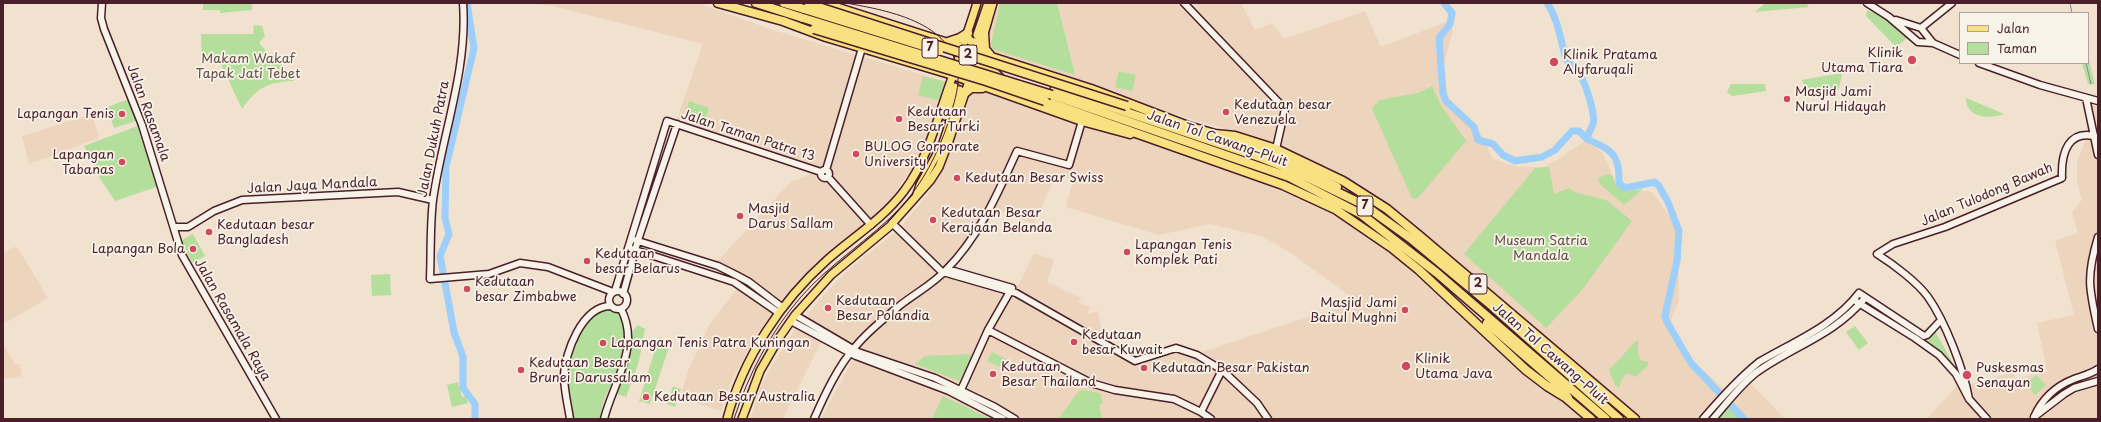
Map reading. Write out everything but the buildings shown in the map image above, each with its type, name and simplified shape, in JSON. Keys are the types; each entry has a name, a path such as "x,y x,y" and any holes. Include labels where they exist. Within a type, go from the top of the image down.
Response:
{"highway":[{"name":"2","path":"718,3 793,25 885,55 960,85 986,88 1112,131 1150,138"},
{"name":"Jalan Tol Cawang–Pluit","path":"756,3 1053,92 1262,158 1292,170 1364,205 1428,252 1492,306 1619,419"},
{"name":"Jalan Tol Cawang–Pluit","path":"784,3 806,5 1053,92 1289,177 1331,196 1361,214 1462,294 1606,419"},
{"name":"2","path":"823,3 990,55 1097,91 1159,116"},
{"name":"2","path":"806,5 1215,134 1235,136 1276,149 1343,181 1387,209 1456,265 1635,419"},
{"name":"2","path":"793,25 814,29 986,81 1045,101 1283,184 1335,209 1408,260 1526,370 1546,386 1570,400 1591,419"},
{"path":"885,55 900,46 902,39 898,26"},
{"path":"947,42 974,34 990,55"},
{"path":"975,64 988,69 1001,78 1017,98"},
{"path":"1017,98 1013,91 1012,78 1019,72 1029,69"},
{"path":"1037,106 1029,92 1030,85 1036,79 1048,75"},
{"path":"960,85 971,88 986,88"},
{"path":"1215,134 1225,140 1272,155 1321,178 1349,194 1364,205"},
{"path":"1462,294 1467,304 1563,389 1570,400"}],"main road":[{"path":"727,419 748,365 781,311 813,273 888,210 906,188 960,85 975,64 979,52 974,34 977,3"},
{"path":"974,34 982,3"},
{"path":"974,34 988,3"},
{"path":"742,419 760,371 779,338 793,318 831,275 891,225 917,194 925,188 939,167 960,85 963,47 974,34 992,3"}],"street":[{"name":"Jalan Rasamala","path":"102,3 101,18 104,30 142,125 174,229"},
{"name":"Jalan Dukuh Patra","path":"463,3 464,34 461,61 433,200 430,279 489,274 520,263 548,268 614,291"},
{"path":"1184,3 1285,109 1276,149"},
{"path":"1867,3 1889,17 1916,40 1922,43 1933,43 1959,55"},
{"path":"1921,28 1952,3"},
{"path":"1889,17 1921,28 1933,43"},
{"path":"862,48 825,173 871,224"},
{"path":"1982,64 2040,85 2098,101"},
{"path":"2086,98 2098,155"},
{"name":"Jalan Taman Patra 13","path":"631,239 667,121 825,173"},
{"path":"814,419 840,368 852,351 885,318 943,271 974,233 992,204 1017,151 1069,166 1082,121"},
{"path":"622,309 627,302 623,294 638,240 678,124"},
{"name":"Jalan Tulodong Bawah","path":"1940,323 1924,292 1880,256 1886,248 2062,178 2065,150 2070,142 2078,136 2086,134 2095,137"},
{"name":"Jalan Jaya Mandala","path":"174,229 188,227 214,211 242,200 398,192 433,200"},
{"path":"891,225 943,271 1012,291 1133,360 1179,348 1197,355 1222,370 1257,403 1268,419"},
{"name":"Jalan Rasamala Raya","path":"174,229 185,261 276,419"},
{"path":"2098,237 2091,260 2089,278 2098,329"},
{"path":"610,306 608,299 614,291 631,239 718,266 736,274 749,282 781,311"},
{"path":"629,248 734,282 781,311"},
{"path":"614,291 623,294"},
{"path":"962,390 990,331 1012,291"},
{"path":"1703,419 1726,392 1759,362 1820,328 1854,300 1859,293 1924,336 1927,336 1940,323 1969,399 1986,419"},
{"path":"1713,419 1757,372 1823,335 1866,298"},
{"path":"1854,300 1927,346 1950,366 1961,379"},
{"path":"570,419 564,375 580,326 589,314 600,308 610,306 622,309"},
{"path":"604,419 627,351 628,328 622,309"},
{"path":"793,318 852,351 949,391 1003,419"},
{"path":"990,331 1091,383 1115,390 1174,399 1201,412 1211,419"},
{"path":"852,351 935,378 962,390 1014,419"},
{"path":"2033,418 2043,401 2052,392 2072,380 2098,369"},
{"path":"1201,412 1222,370"},
{"path":"2033,418 2074,388 2098,381"}],"shaded area":[{"path":"521,3 698,3 770,29 947,82 917,165 906,176 883,214 844,239 781,302 757,334 730,384 721,411 680,398 689,368 710,324 740,285 712,267 791,182 819,171 676,122 703,44 553,6"},
{"path":"995,3 1180,3 1188,12 1199,3 1241,3 1255,30 1272,23 1284,39 1365,11 1381,47 1446,22 1453,30 1442,70 1449,102 1482,136 1493,159 1518,167 1543,167 1560,158 1587,139 1603,154 1616,183 1619,186 1631,192 1648,191 1653,193 1677,227 1679,302 1670,322 1693,361 1725,390 1741,374 1785,419 1638,419 1544,342 1501,298 1389,207 1268,142 1145,105 1062,75 992,56 985,48"},
{"path":"978,89 1024,105 1175,149 1328,210 1371,236 1545,389 1585,419 828,419 822,417 853,359 823,338 783,419 750,419 762,383 788,339 822,297 847,271 899,229 928,194 947,159 959,129 967,93","holes":["1056,174 1073,180 1066,207 1159,235 1210,224 1264,237 1295,256 1357,301 1199,353 1181,344 1134,358 1103,339 1098,311 1088,314 1090,307 1078,302 1081,298 1047,282 1054,260 1034,253 1018,286 1009,283 1006,290 942,274 993,208 1034,224"]},
{"path":"2086,102 2098,107 2098,419 1927,419 1962,380 1968,385 2012,372 2016,379 2047,371 2037,323 2074,315 2055,241 2078,233 2072,212 2082,200 2077,181 2077,162 2087,137"},
{"path":"92,114 99,138 29,164 22,136"},
{"path":"14,247 18,248 48,298 3,324 3,253"},
{"path":"3,344 15,364 20,364 22,376 3,379"}],"green space":[{"path":"203,3 252,3 252,10 220,13 220,10 203,10"},
{"path":"1000,3 1057,3 1075,75 992,49 991,44"},
{"path":"1765,3 1806,3 1809,7 1755,12"},
{"path":"1867,11 1877,13 1905,34 1907,38 1896,47 1866,16"},
{"name":"Makam Wakaf Tapak Jati Tebet","path":"254,25 262,26 265,36 259,43 269,54 279,61 294,81 270,84 264,87 253,95 242,109 219,60 210,59 202,62 201,34 253,34"},
{"path":"2089,61 2095,84 2088,84 2082,64 2089,64"},
{"path":"1119,71 1136,75 1132,91 1115,87"},
{"path":"1842,73 1839,88 1828,95 1823,96 1818,96 1808,91 1802,80"},
{"path":"923,76 945,82 940,101 918,95"},
{"path":"1731,84 1765,84 1766,91 1732,96 1727,92"},
{"path":"1432,86 1440,104 1466,141 1418,198 1415,199 1412,198 1372,109 1379,100 1418,93"},
{"path":"1966,98 2004,114 1986,117 1975,114 1967,105"},
{"name":"Lapangan Tenis","path":"129,99 136,121 114,128 107,107"},
{"path":"689,101 709,108 704,124 684,118"},
{"name":"Lapangan Tabanas","path":"140,125 159,186 115,201 99,177 84,146"},
{"name":"Museum Satria Mandala","path":"1549,167 1554,194 1569,188 1574,192 1606,200 1632,221 1582,290 1546,328 1464,254 1535,168"},
{"path":"1608,174 1613,176 1615,184 1625,191 1643,189 1624,205 1600,184 1598,178"},
{"name":"Lapangan Bola","path":"193,234 205,256 193,263 180,241"},
{"path":"390,274 391,295 372,296 371,275"},
{"path":"611,309 621,315 626,325 626,337 624,350 603,403 600,419 571,419 566,376 574,344 582,327 591,316 600,311"},
{"path":"1931,324 1969,392 1916,337"},
{"path":"638,325 645,329 639,361 626,397 614,393 627,361 633,331"},
{"path":"1855,326 1868,343 1859,350 1846,332"},
{"path":"659,337 671,341 650,404 639,401"},
{"path":"1638,339 1638,353 1640,360 1648,362 1648,365 1636,377 1627,373 1622,379 1619,388 1615,385 1609,370"},
{"path":"992,352 1010,361 1006,370 987,361"},
{"path":"974,355 959,381 915,364 925,356"},
{"path":"2036,375 2046,385 2035,395 2026,384"},
{"path":"458,382 462,397 466,396 468,403 452,407 447,385"},
{"path":"673,386 681,389 675,407 667,404"},
{"path":"1083,390 1100,393 1103,403 1099,404 1102,419 1058,419 1079,391"},
{"path":"943,396 989,418 991,419 932,419"},
{"path":"1729,405 1742,419 1716,419"}],"waterway":[{"path":"467,3 474,48 446,167 445,218 449,234 440,256 454,332 463,357 463,388 475,404 475,419"},
{"path":"1444,3 1452,13 1450,24 1439,38 1443,94 1446,101 1474,127 1478,140 1493,144 1503,155 1515,161 1542,157 1555,150 1572,131 1579,131 1587,139"},
{"path":"1547,3 1557,23 1566,59 1577,69 1589,96 1593,112 1593,124 1587,139 1608,150 1616,159 1618,165 1619,183 1625,188 1655,182 1668,202 1679,231 1677,261 1665,316 1667,322 1691,363 1744,419"},
{"path":"2070,3 2072,12"},
{"path":"2086,64 2091,84"}],"tunnel":[{"path":"955,87 971,36"},
{"path":"960,90 976,37"}],"tram line":[{"path":"734,419 746,386 761,355 789,311 812,285 889,219 909,198 923,178 940,145 957,92 958,82 956,62 948,46 935,33 919,23 901,16 882,10 846,3"}],"place":[{"name":"Klinik Utama Tiara","path":"1912,60"},
{"name":"Klinik Pratama Alyfaruqali","path":"1554,62"},
{"name":"Masjid Jami Nurul Hidayah","path":"1787,99"},
{"name":"Kedutaan besar Venezuela","path":"1226,112"},
{"name":"Lapangan Tenis","path":"122,114"},
{"name":"Kedutaan Besar Turki","path":"899,119"},
{"name":"BULOG Corporate University","path":"856,154"},
{"name":"Lapangan Tabanas","path":"122,162"},
{"name":"Kedutaan Besar Swiss","path":"957,178"},
{"name":"Masjid Darus Sallam","path":"740,216"},
{"name":"Kedutaan Besar Kerajaan Belanda","path":"933,220"},
{"name":"Kedutaan besar Bangladesh","path":"209,232"},
{"name":"Lapangan Bola","path":"193,249"},
{"name":"Lapangan Tenis Komplek Pati","path":"1127,252"},
{"name":"Kedutaan besar Belarus","path":"587,261"},
{"name":"Kedutaan besar Zimbabwe","path":"467,289"},
{"name":"Kedutaan Besar Polandia","path":"828,308"},
{"name":"Masjid Jami Baitul Mughni","path":"1405,310"},
{"name":"Kedutaan besar Kuwait","path":"1074,342"},
{"name":"Lapangan Tenis Patra Kuningan","path":"603,343"},
{"name":"Klinik Utama Java","path":"1406,366"},
{"name":"Kedutaan Besar Pakistan","path":"1144,368"},
{"name":"Kedutaan Besar Brunei Darussalam","path":"521,370"},
{"name":"Kedutaan Besar Thailand","path":"993,374"},
{"name":"Puskesmas Senayan","path":"1967,375"},
{"name":"Kedutaan Besar Australia","path":"646,397"}]}
